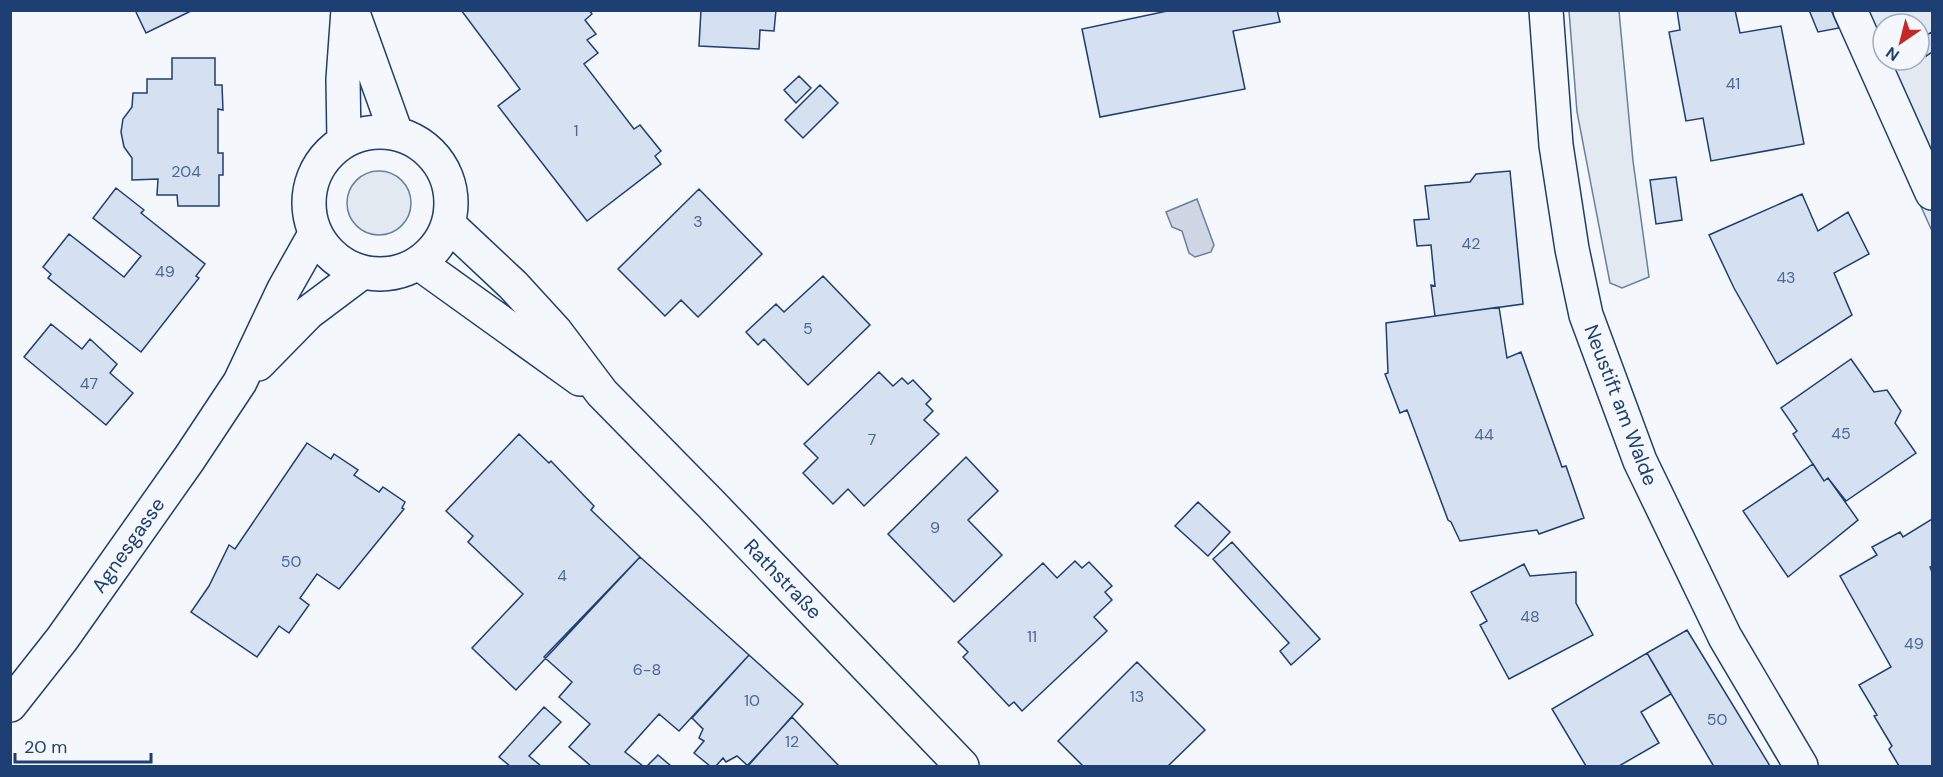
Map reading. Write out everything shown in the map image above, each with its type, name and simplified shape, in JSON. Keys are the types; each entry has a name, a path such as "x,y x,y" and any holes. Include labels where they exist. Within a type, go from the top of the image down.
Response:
{"street":[{"path":"350,10 396,133"},
{"path":"344,141 343,79 350,10"},
{"name":"Neustift am Walde","path":"1546,10 1556,145 1572,249 1586,315 1640,461 1725,637 1801,766"},
{"path":"1850,10 1932,193"},
{"path":"369,132 396,133 423,146 442,168 452,196 449,225 438,247 420,264 391,275 361,273 334,258 315,234 308,208 311,182 324,158 344,141 369,132"},
{"name":"Rathstraße","path":"449,225 513,285 556,332 602,393 962,766"},
{"name":"Agnesgasse","path":"10,705 62,639 189,459 240,382 284,289 315,234"},
{"name":"Rathstraße","path":"420,264 602,393"},
{"name":"Agnesgasse","path":"240,382 309,312 361,273"}],"shaded area":[{"path":"1569,11 1619,11 1633,161 1649,277 1622,288 1610,283 1577,112"},
{"path":"1833,11 1932,11 1932,231"},
{"path":"379,171 397,177 405,185 411,203 405,221 397,229 379,235 361,229 353,221 347,203 353,185 361,177"},
{"path":"1197,199 1214,245 1211,252 1195,257 1189,253 1182,231 1172,227 1166,212"}],"building":[{"path":"135,10 193,10 146,33"},
{"path":"461,10 589,10 592,14 585,20 596,34 587,40 598,53 584,64 634,129 640,125 661,151 655,156 661,164 587,221 498,106 520,89"},
{"path":"701,10 776,10 774,31 760,30 759,49 699,46"},
{"path":"1172,10 1277,10 1280,22 1233,31 1245,89 1100,117 1082,29"},
{"path":"1677,10 1735,10 1740,33 1781,26 1804,144 1711,161 1703,118 1686,121 1669,32 1680,30"},
{"path":"1809,10 1831,10 1839,28 1818,32"},
{"path":"172,58 215,58 215,85 222,85 223,110 218,109 218,153 223,153 223,175 219,175 219,206 178,206 177,195 157,195 158,179 132,180 132,158 124,147 121,132 123,119 132,107 133,93 147,93 147,79 172,79"},
{"path":"799,76 811,88 796,103 784,90"},
{"path":"820,85 838,103 803,138 785,120"},
{"path":"1510,171 1523,304 1435,316 1431,285 1435,286 1431,245 1417,246 1414,220 1429,219 1425,186 1470,182 1476,174"},
{"path":"1676,177 1682,220 1656,224 1650,180"},
{"path":"116,188 144,210 141,213 205,264 196,276 199,278 141,352 48,278 51,274 43,267 69,234 124,277 141,256 93,218"},
{"path":"699,189 762,254 698,317 681,300 665,316 618,269"},
{"path":"1802,194 1818,231 1848,212 1869,254 1834,273 1852,315 1777,364 1734,288 1709,235"},
{"path":"823,276 870,325 808,385 764,339 758,345 746,332 776,304 784,312"},
{"path":"1499,307 1507,358 1521,352 1562,467 1566,466 1584,518 1539,534 1537,530 1460,541 1448,520 1407,410 1400,413 1385,374 1388,373 1386,323"},
{"path":"51,324 82,349 90,339 117,364 110,373 133,393 106,425 24,357"},
{"path":"1851,359 1874,392 1887,390 1901,411 1895,423 1916,453 1846,501 1828,478 1824,481 1793,434 1797,431 1781,408"},
{"path":"879,372 893,386 902,378 908,384 913,380 931,399 926,404 933,411 924,420 939,434 864,506 848,489 833,504 803,473 818,458 804,444"},
{"path":"519,434 549,463 551,461 594,506 591,510 640,557 516,690 472,648 523,594 468,542 473,536 446,511"},
{"path":"307,443 331,459 334,454 358,470 354,475 379,492 383,487 405,502 402,508 404,509 339,589 317,574 300,598 309,605 289,633 279,626 257,657 191,612 209,586 229,545 235,549"},
{"path":"966,457 998,491 968,520 1002,555 954,602 888,534"},
{"path":"1813,464 1824,481 1828,478 1858,520 1788,577 1743,511"},
{"path":"1198,502 1230,532 1208,556 1175,526"},
{"path":"1932,519 1932,566 1930,567 1932,572 1932,766 1899,766 1889,749 1892,746 1874,716 1877,715 1859,685 1891,667 1840,576 1877,555 1872,547 1900,532 1903,537"},
{"path":"1232,542 1320,639 1291,665 1280,651 1289,643 1213,559"},
{"path":"640,557 749,655 679,731 659,714 625,752 643,766 591,766 569,747 590,724 559,697 572,682 544,657"},
{"path":"1075,561 1082,568 1089,562 1112,586 1105,592 1112,600 1094,617 1107,631 1022,711 1014,702 1009,706 963,657 968,652 958,642 1043,563 1057,578"},
{"path":"1524,564 1530,576 1576,572 1576,603 1593,635 1509,679 1480,625 1487,621 1471,592"},
{"path":"1687,630 1770,766 1711,766 1713,765 1647,653"},
{"path":"1647,653 1671,694 1641,712 1659,743 1619,766 1586,766 1552,709"},
{"path":"749,655 803,704 748,766 737,756 726,762 723,758 716,766 710,766 694,753 704,741 699,738 703,729 692,718"},
{"path":"1137,662 1205,730 1168,766 1083,766 1058,741"},
{"path":"544,707 561,722 529,756 541,766 510,766 499,757"},
{"path":"792,717 839,766 747,766"},
{"path":"658,755 671,766 647,766"}]}
